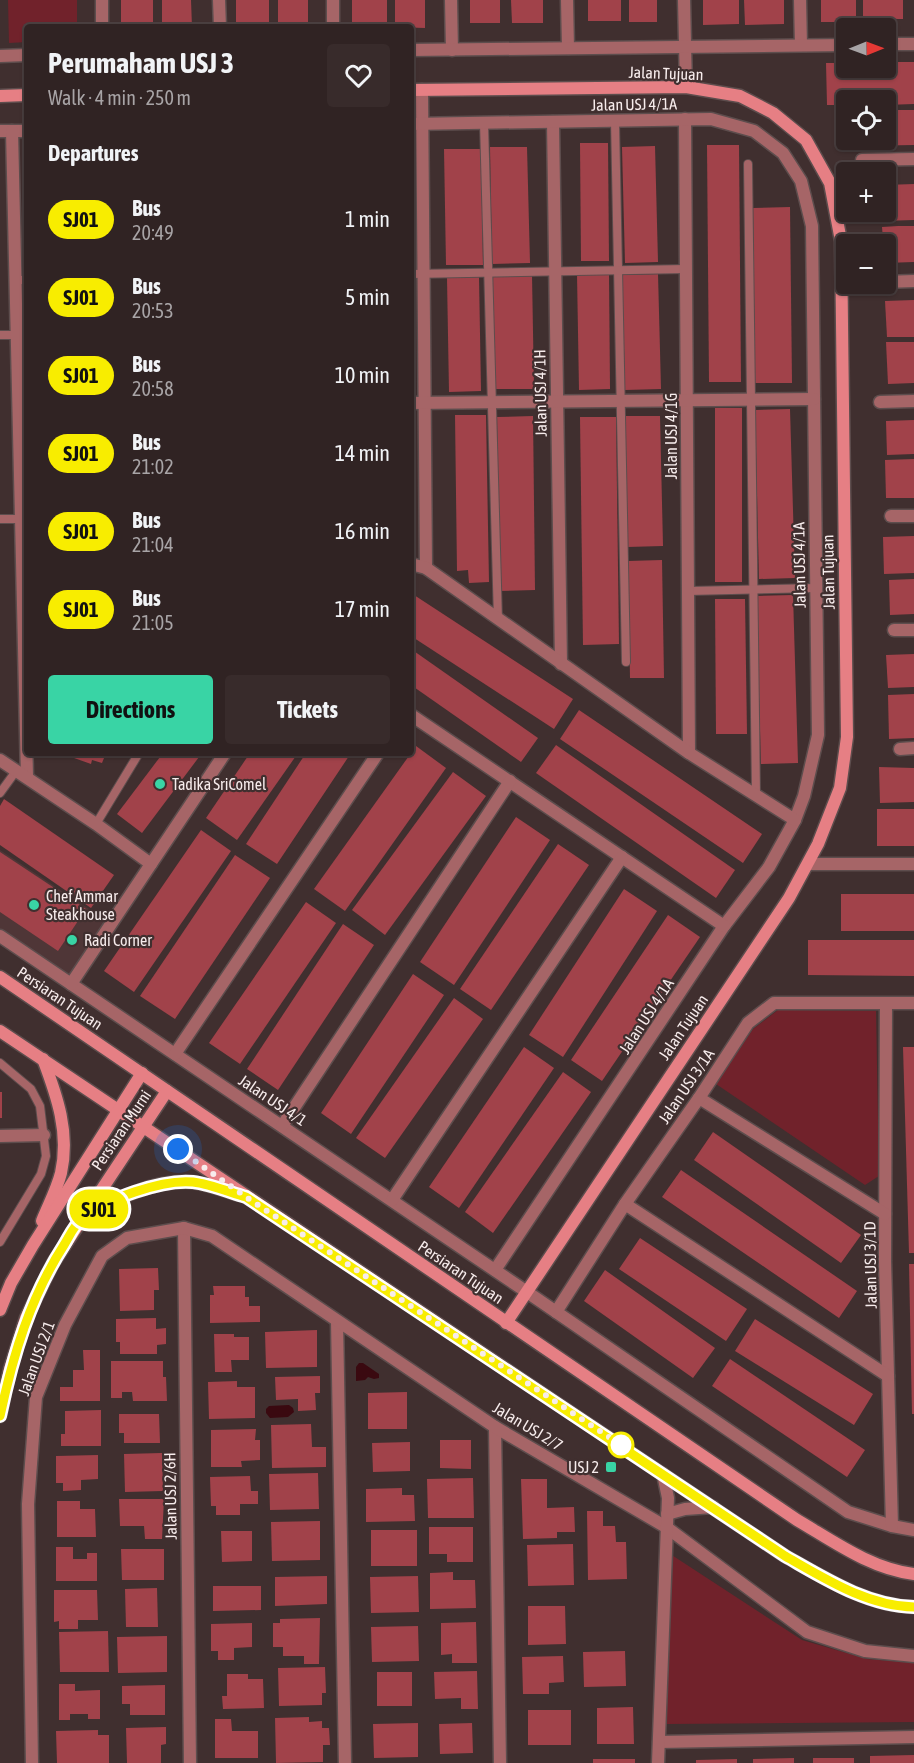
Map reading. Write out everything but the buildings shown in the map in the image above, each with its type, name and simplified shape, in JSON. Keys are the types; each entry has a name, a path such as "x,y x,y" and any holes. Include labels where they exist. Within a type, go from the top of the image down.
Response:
{"main road":[{"name":"Jalan Tujuan","path":"417,90 686,87 740,96 773,113 806,140 830,183 841,241 847,737 840,788 818,844 789,898 506,1323"},
{"path":"0,96 24,96"},
{"name":"Persiaran Tujuan","path":"0,977 797,1520 849,1551 880,1565 914,1574"},
{"path":"0,1031 785,1556 844,1589 876,1600 914,1607"},
{"path":"33,1245 61,1173 64,1136 58,1098 43,1059"},
{"name":"Persiaran Murni","path":"0,1310 11,1283 33,1245 142,1073"},
{"name":"Persiaran Murni","path":"0,1416 10,1369 26,1318 53,1263 167,1091"},
{"path":"81,1219 119,1198 157,1185 193,1182 246,1197"}],"street":[{"path":"102,0 102,24"},
{"path":"219,0 220,24"},
{"path":"333,0 333,24"},
{"path":"451,0 452,50"},
{"path":"567,0 568,48"},
{"path":"684,0 686,87"},
{"path":"800,0 801,45"},
{"path":"896,44 914,44"},
{"path":"414,50 836,45"},
{"path":"0,56 24,55"},
{"path":"417,90 417,274 425,403 426,568"},
{"name":"Jalan USJ 4/1G","path":"685,119 689,753"},
{"name":"Jalan USJ 4/1A","path":"417,124 711,119 754,131 783,153 801,181 812,226 818,735 804,796 795,820 769,867 724,926 495,1270"},
{"name":"Jalan USJ 4/1H","path":"553,122 561,664"},
{"path":"24,131 6,131 21,280 17,335 23,407 21,519 24,648"},
{"path":"862,160 914,159"},
{"path":"896,282 914,281"},
{"path":"414,403 814,399"},
{"path":"880,402 914,401"},
{"path":"891,516 914,516"},
{"path":"414,565 426,568 689,753 795,820"},
{"path":"894,630 914,630"},
{"path":"414,717 724,926"},
{"path":"900,749 914,748"},
{"path":"27,756 27,777"},
{"path":"71,984 223,756"},
{"path":"176,1054 376,756"},
{"path":"1,764 27,777 151,864"},
{"path":"282,1126 510,781"},
{"path":"392,1200 622,857"},
{"path":"808,864 914,864"},
{"name":"Jalan USJ 4/1","path":"0,936 392,1200 848,1512 892,1526 914,1530"},
{"name":"Jalan USJ 3/1A","path":"556,1312 625,1204 748,1023 774,1003 914,1004"},
{"name":"Jalan USJ 3/1D","path":"886,1004 885,1214 892,1526"},
{"path":"699,1098 885,1214"},
{"path":"0,1136 44,1135"},
{"path":"625,1204 888,1376"},
{"name":"Jalan USJ 2/7","path":"127,1238 184,1228 212,1236 495,1427 666,1527 807,1632 866,1651 914,1656"},
{"name":"Jalan USJ 2/6H","path":"184,1228 190,1763"},
{"name":"Jalan USJ 2/1","path":"32,1763 28,1504 36,1397 65,1325 102,1256 127,1238"},
{"path":"337,1321 345,1763"},
{"path":"495,1427 500,1763"},
{"path":"658,1763 668,1498 663,1474"},
{"path":"667,1514 685,1509 713,1507"},
{"path":"659,1742 914,1737"}],"lane":[{"path":"615,121 626,662"},
{"path":"484,123 498,620"},
{"path":"748,164 756,795"},
{"path":"417,274 686,269"},
{"path":"0,335 17,335"},
{"path":"0,519 21,519"},
{"path":"688,591 816,588"},
{"path":"96,825 137,756"},
{"path":"0,794 16,771"},
{"path":"0,1063 31,1089 40,1106 46,1156 41,1174 0,1242"}],"shaded area":[{"path":"8,0 77,0 77,24 24,24 24,42 9,43"},
{"path":"0,850 107,921 69,976 0,929"},
{"path":"778,1010 876,1011 879,1176 865,1185 716,1084 753,1029"},
{"path":"359,1363 363,1363 379,1374 379,1378 368,1377 365,1380 356,1381 356,1367"},
{"path":"289,1405 294,1412 288,1417 270,1418 266,1413 269,1406"},
{"path":"661,1548 802,1640 867,1659 914,1663 914,1722 665,1724"}],"bus line":[{"name":"SJ01","path":"0,1416 10,1369 26,1318 53,1263 81,1219 119,1198 157,1185 193,1182 246,1197 785,1556 844,1589 876,1600 914,1607"}],"place":[{"name":"Tadika SriComel","path":"160,784"},
{"name":"Chef Ammar Steakhouse","path":"34,905"},
{"name":"Radi Corner","path":"72,940"},
{"name":"USJ 2","path":"611,1467"}],"route":[{"path":"178,1149 246,1197 624,1447 621,1445"}]}
